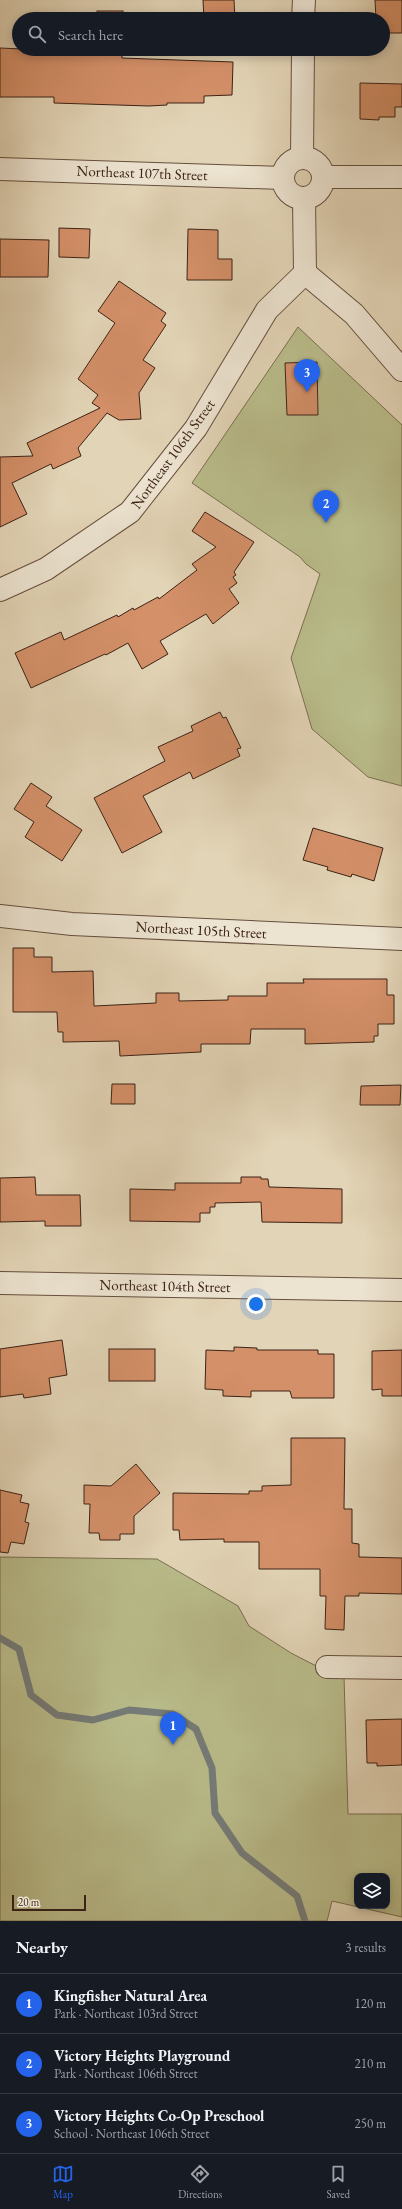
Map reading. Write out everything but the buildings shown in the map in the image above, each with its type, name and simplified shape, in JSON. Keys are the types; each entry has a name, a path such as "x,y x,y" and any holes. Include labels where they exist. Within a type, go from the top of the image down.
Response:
{"street":[{"path":"304,0 304,12"},
{"path":"302,158 303,56"},
{"path":"302,158 317,163 324,177 319,191 313,196 304,198 293,196 288,191 283,178 288,165 293,160 302,158"},
{"name":"Northeast 107th Street","path":"0,168 283,178"},
{"path":"324,177 402,177"},
{"path":"304,198 304,273 354,314 402,370"},
{"name":"Northeast 106th Street","path":"0,590 46,569 130,512 199,423 268,310 304,273"},
{"name":"Northeast 105th Street","path":"0,916 72,924 402,939"},
{"name":"Northeast 104th Street","path":"0,1283 402,1290"},
{"path":"327,1667 402,1668"}],"green space":[{"path":"298,327 402,425 402,786 368,777 312,729 291,658 320,574 306,564 300,557 192,483"},
{"path":"0,1557 157,1559 238,1606 249,1626 291,1653 326,1671 344,1676 348,1814 402,1814 402,1917 367,1909 390,1909 390,1873 354,1873 354,1906 332,1901 327,1921 0,1921"}],"waterway":[{"path":"0,1638 19,1649 31,1695 57,1715 93,1720 129,1710 173,1714 196,1729 212,1768 215,1813 242,1853 297,1896 305,1921"}],"place":[{"name":"Victory Heights Co-Op Preschool","path":"307,392"},
{"name":"Victory Heights Playground","path":"326,523"},
{"name":"Kingfisher Natural Area","path":"173,1745"}]}
